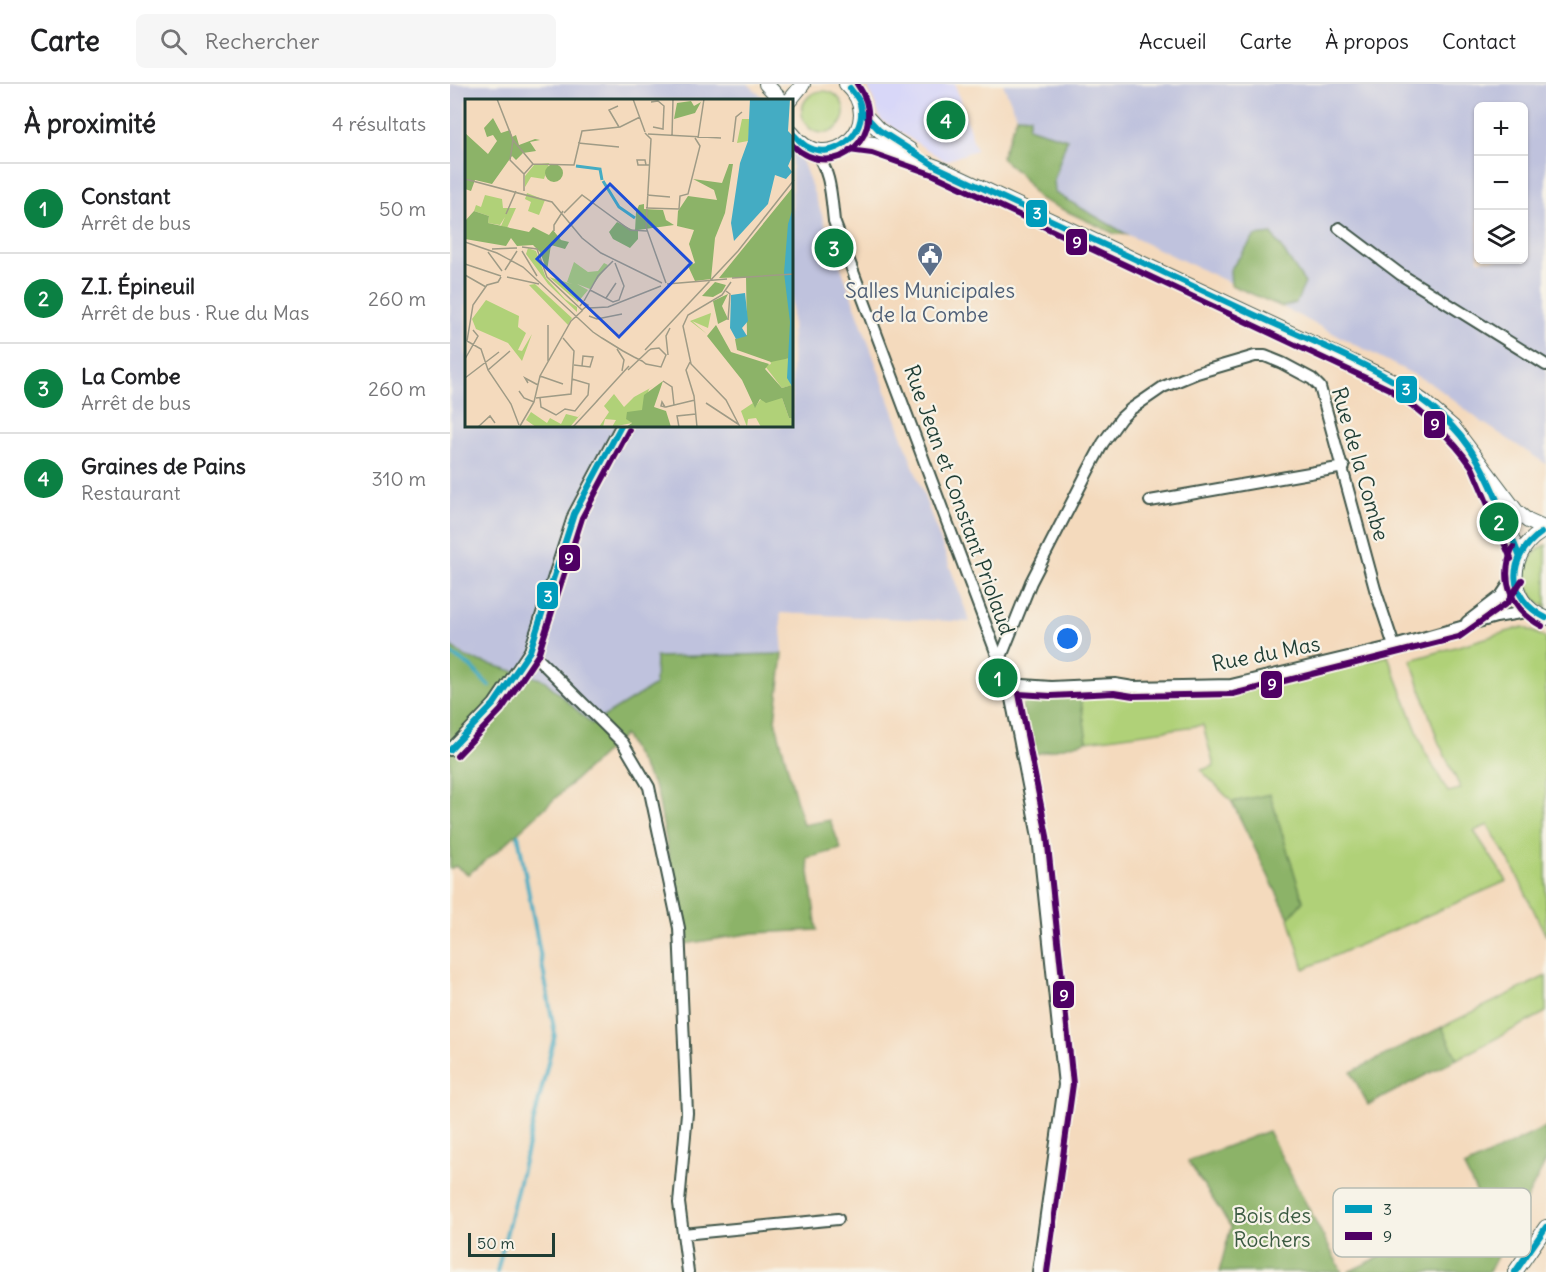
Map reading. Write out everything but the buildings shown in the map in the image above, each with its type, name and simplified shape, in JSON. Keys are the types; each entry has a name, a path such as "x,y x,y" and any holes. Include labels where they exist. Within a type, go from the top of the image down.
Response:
{"street":[{"path":"766,84 780,99"},
{"path":"791,99 803,84"},
{"path":"846,84 853,91 861,111 879,130 938,167"},
{"path":"845,144 860,122 861,111"},
{"path":"794,135 804,147 827,151 845,144 874,144 938,167 1393,381 1445,419 1517,512 1536,526 1546,530"},
{"name":"Rue Jean et Constant Priolaud","path":"829,174 834,157 845,144"},
{"name":"Rue Jean et Constant Priolaud","path":"804,147 824,162 829,174 834,221 1008,684 1038,837 1064,1085 1038,1272"},
{"path":"1339,228 1400,274 1546,365"},
{"name":"Rue de la Combe","path":"999,662 1031,582 1104,443 1121,418 1145,398 1163,387 1197,373 1255,356 1265,356 1282,363 1312,379 1320,387 1344,467 1375,589 1394,646"},
{"path":"450,750 494,704 531,651 574,514 620,428"},
{"path":"1480,463 1519,555"},
{"path":"1150,501 1344,467"},
{"path":"1540,614 1520,596 1515,575 1519,555 1530,539 1546,530"},
{"name":"Rue du Mas","path":"1456,629 1501,596 1515,575"},
{"name":"Rue du Mas","path":"1008,684 1052,687 1115,684 1133,687 1231,685 1394,646 1496,617 1540,614"},
{"path":"531,651 623,743 649,787 678,928 687,1081 687,1113 679,1203 688,1272"},
{"path":"683,1234 838,1220"},
{"path":"1531,1249 1546,1227"},
{"path":"1515,1272 1525,1257"}],"shaded area":[{"path":"450,84 748,84 765,99 465,99 465,428 794,428 794,148 803,163 970,622 780,613 783,654 656,657 656,685 592,724 544,680 465,657 450,645"},
{"path":"867,84 955,84 976,150 945,161 881,120"},
{"path":"1003,84 1546,84 1546,464 1479,420 1434,385 1282,307 1126,234 1055,193 1054,179 1066,139 1028,127 1030,117 1017,116"}],"green space":[{"path":"823,91 838,97 844,112 838,127 823,133 808,127 802,112 808,97"},
{"path":"1017,116 1030,117 1028,127 1067,139 1054,179 1055,193 1126,234 1115,234 1038,198 1021,175 1001,158"},
{"path":"1272,234 1305,283 1296,303 1282,307 1231,285 1230,270 1255,236"},
{"path":"1546,545 1546,607 1531,593 1525,576 1530,558"},
{"path":"1523,627 1546,638 1546,936 1515,871 1488,825 1474,831 1507,881 1304,969 1289,918 1303,901 1270,795 1232,802 1201,770 1214,766 1203,725 1087,741 1080,695 1234,693 1388,656 1425,752 1448,792 1461,789 1438,741 1411,660"},
{"path":"450,645 465,657 544,680 592,724 655,685 656,657 783,654 775,720 803,825 830,820 841,849 807,858 817,930 754,933 685,944 657,791 624,735 500,849 468,874 455,866 450,869"},
{"path":"1030,695 1080,695 1087,741 1032,755 1022,706"},
{"path":"1270,794 1303,901 1289,918 1232,802"},
{"path":"1546,976 1546,1012 1457,1059 1442,1027"},
{"path":"1442,1027 1457,1059 1368,1105 1351,1072"},
{"path":"1546,1127 1546,1161 1531,1190 1531,1188 1474,1188 1464,1167"},
{"name":"Bois des Rochers","path":"1268,1131 1342,1272 1219,1272 1231,1227 1188,1161"},
{"path":"1379,1257 1497,1257 1489,1272 1348,1272"}],"waterway":[{"path":"450,653 471,667 489,686"},
{"path":"497,1272 555,1034 518,835"}],"transit line":[{"name":"9","path":"794,146 809,156 825,160 841,156 854,148 864,135 868,120 866,102 857,84"},
{"name":"3","path":"794,135 804,145 816,150 837,148 846,142 854,135 861,115 859,102 850,88"},
{"name":"3","path":"861,111 879,130 937,167 1359,362 1409,391 1431,407 1464,440 1492,487 1519,555"},
{"name":"9","path":"849,150 872,153 934,175 1389,389 1435,424 1472,467 1511,559"},
{"name":"3","path":"450,750 494,704 530,651 574,514 620,428"},
{"name":"9","path":"457,756 501,710 538,655 582,518 629,430"},
{"name":"3","path":"1541,533 1521,554 1515,577 1523,600 1546,618"},
{"name":"9","path":"1513,547 1507,571 1511,593 1522,612 1542,626"},
{"name":"9","path":"1047,1272 1073,1084 1047,836 1019,694 1051,696 1114,693 1133,696 1233,694 1459,637 1507,603 1522,580"},
{"name":"3","path":"1531,1249 1546,1227"},
{"name":"3","path":"1515,1272 1525,1257"}],"place":[{"name":"Graines de Pains","path":"946,120"},
{"name":"La Combe","path":"834,248"},
{"name":"Salles Municipales de la Combe","path":"930,278"},
{"name":"Z.I. Épineuil","path":"1499,522"},
{"name":"Constant","path":"998,678"}]}
